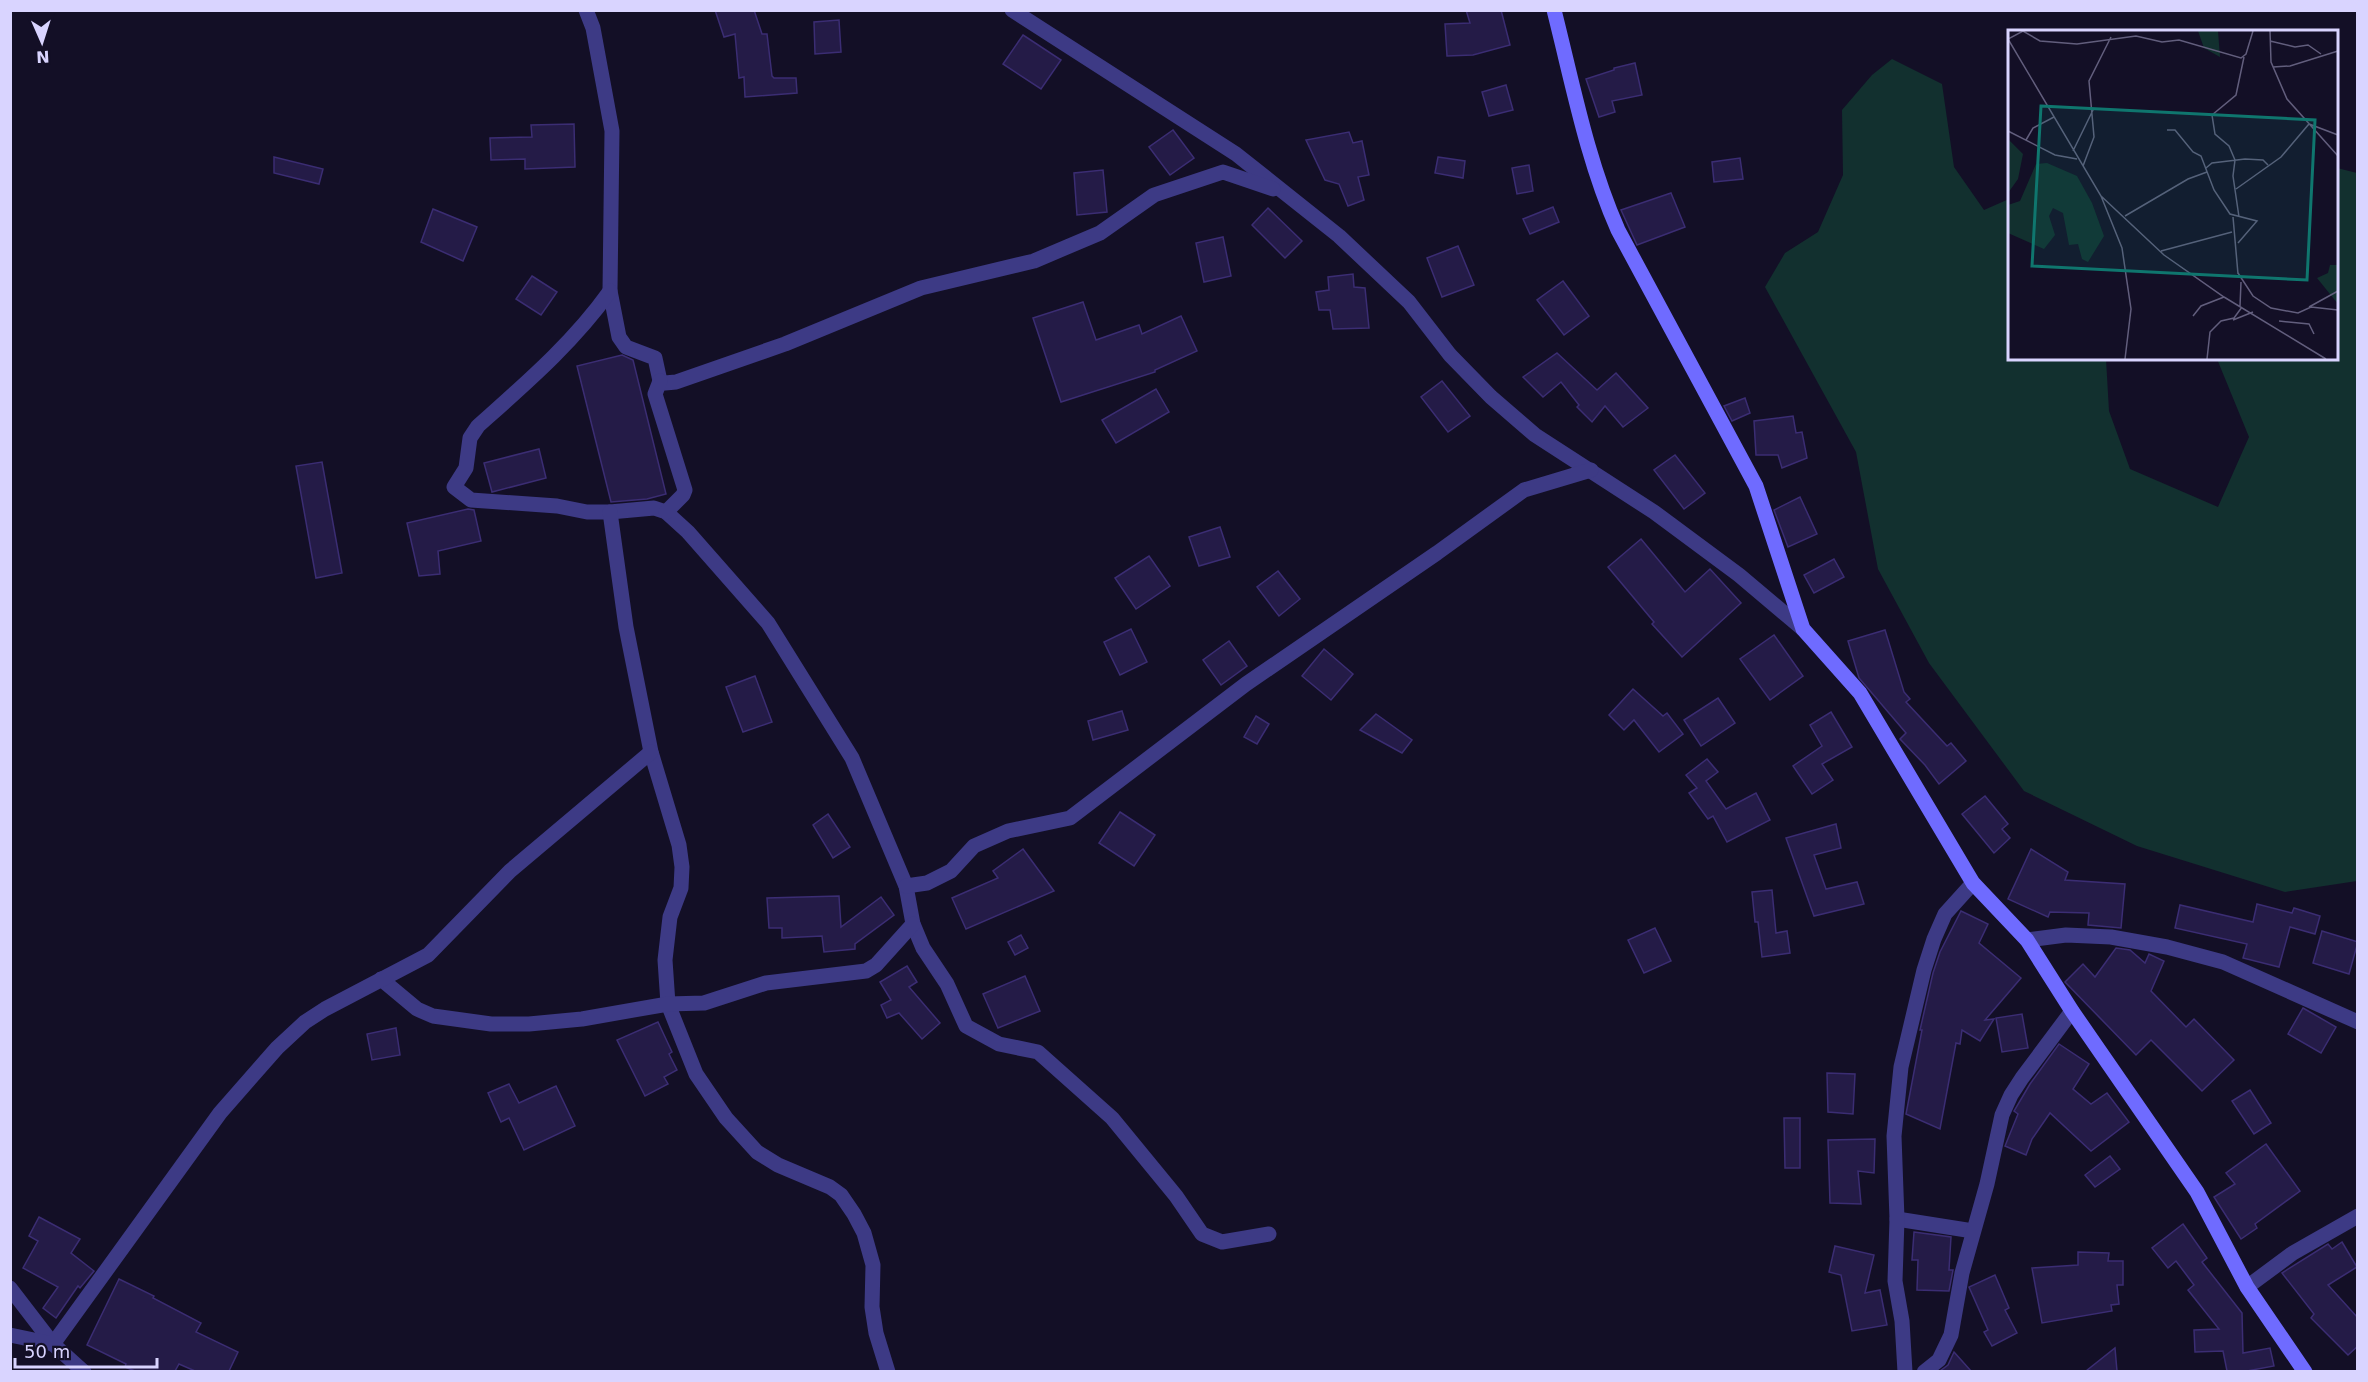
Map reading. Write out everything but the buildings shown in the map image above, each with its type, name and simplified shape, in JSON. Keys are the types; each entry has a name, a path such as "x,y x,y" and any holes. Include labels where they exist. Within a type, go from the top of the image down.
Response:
{"street":[{"path":"584,10 593,28 612,131 610,291 619,337 626,347 655,358 660,381 655,394 685,490 666,512"},
{"path":"1012,10 1236,154 1339,236 1409,302 1450,355 1491,397 1535,435 1592,470 1705,550 1803,629 1860,693 1974,883 2027,940 2072,1011 2197,1191 2247,1287 2305,1371"},
{"path":"1554,10 1590,154 1603,195 1618,230 1756,486 1803,629"},
{"path":"660,381 676,382 785,344 921,288 1034,261 1100,232 1154,195 1223,172 1285,193"},
{"path":"610,291 591,317 544,368 478,426 470,438 466,468 454,487 471,500 556,506 587,512 654,508 666,512 688,532 768,623 852,758 906,886 913,924 923,948 947,984 966,1026 999,1044 1038,1052 1046,1059 1112,1118 1176,1196 1202,1234 1222,1242 1269,1234"},
{"path":"906,886 927,883 951,871 974,846 1008,831 1070,818 1246,684 1437,553 1524,490 1592,470"},
{"path":"610,512 626,627 651,752 679,845 682,867 681,888 670,917 665,960 668,1004 696,1074 726,1118 757,1152 778,1165 830,1187 841,1195 855,1214 864,1233 873,1265 872,1307 876,1334 888,1371"},
{"path":"53,1344 220,1113 270,1056 305,1022 428,955 510,871 651,752"},
{"path":"1905,1371 1902,1321 1895,1281 1897,1219 1894,1136 1904,1056 1924,970 1935,939 1946,914 1974,883"},
{"path":"381,979 417,1009 433,1016 491,1024 529,1024 582,1019 668,1004 716,1001 766,983 866,971 876,965 913,924"},
{"path":"2027,940 2066,935 2111,937 2167,947 2223,962 2358,1022"},
{"path":"1924,1371 1939,1360 1951,1335 1973,1231 1987,1184 2002,1114 2011,1095 2072,1011"},
{"path":"2247,1287 2293,1254 2339,1225 2358,1216"},
{"path":"1897,1219 1973,1231"},
{"path":"10,1288 53,1344 84,1371"},
{"path":"10,1335 53,1344"}],"green space":[{"path":"1892,59 1942,84 1954,167 1984,210 2008,199 2008,360 2106,360 2109,411 2130,469 2218,507 2249,437 2217,360 2338,360 2338,168 2357,173 2357,881 2285,892 2137,846 2024,791 1929,663 1878,569 1856,452 1765,287 1785,253 1818,232 1843,175 1842,110 1872,75"}]}
